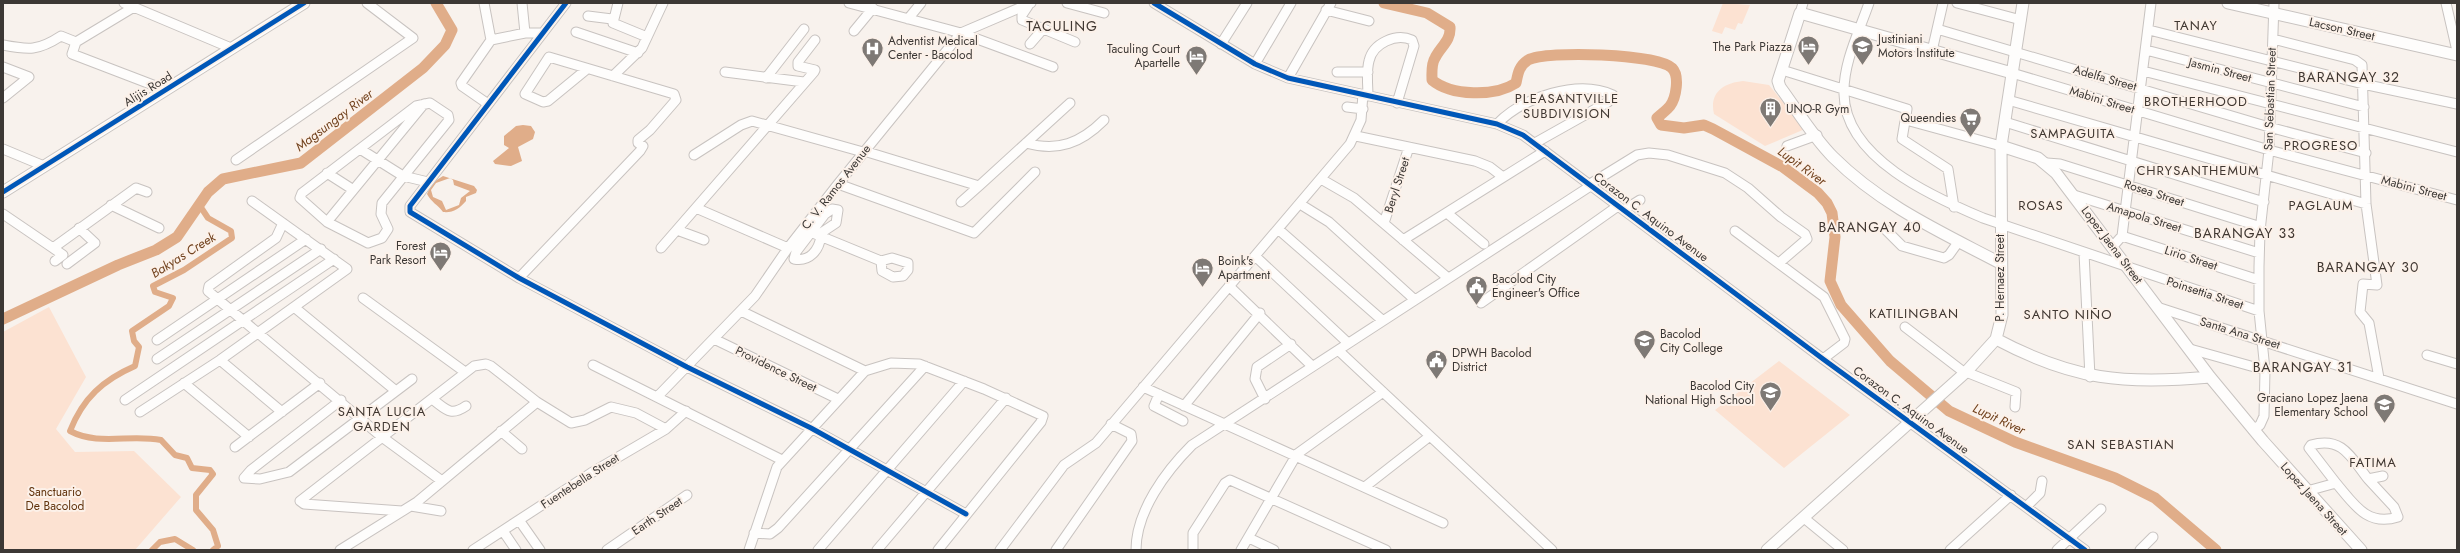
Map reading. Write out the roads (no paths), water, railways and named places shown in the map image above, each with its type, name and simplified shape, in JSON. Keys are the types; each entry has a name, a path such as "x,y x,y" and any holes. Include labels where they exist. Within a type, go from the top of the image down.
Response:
{"main road":[{"name":"Alijis Road","path":"3,192 304,3"},
{"name":"P. Hernaez Street","path":"1767,550 1911,423 1966,372 1996,339 2000,330 2002,315 2000,263 2001,146 2024,3"},
{"name":"Lacson Street","path":"2228,3 2457,55"},
{"name":"Mabini Street","path":"1799,16 1817,19 2012,73"},
{"path":"1799,16 1778,84 1832,156 1871,191 1901,211 2000,263"},
{"name":"Lopez Jaena Street","path":"2001,146 2038,158 2047,163 2074,195 2128,268 2160,308 2210,377 2253,430 2361,550"},
{"path":"1996,339 2038,361 2090,377 2134,383 2164,382 2210,377"}],"street":[{"path":"124,3 231,48"},
{"path":"236,160 413,38 367,3"},
{"path":"484,3 490,40 461,83 462,86 488,104"},
{"path":"522,3 524,33"},
{"path":"566,3 410,206 410,212 519,278 687,367 849,448 966,514"},
{"path":"618,3 612,19 613,23 617,26 647,37"},
{"path":"613,76 638,53 664,3"},
{"path":"850,3 871,7 908,19 961,33 1053,67"},
{"path":"854,31 871,7 886,3"},
{"path":"908,19 921,3"},
{"path":"1067,3 1104,13"},
{"name":"Corazon C. Aquino Avenue","path":"1154,3 1254,64 1288,78 1497,124 1515,130 1535,143 1824,359 2085,550"},
{"path":"1221,44 1247,3"},
{"path":"1254,64 1292,3"},
{"path":"1288,78 1331,3"},
{"path":"1799,16 1803,3"},
{"path":"1843,89 1869,3"},
{"path":"1932,51 1943,3"},
{"path":"1957,3 2021,20"},
{"path":"2113,246 2122,236 2126,211 2130,160 2135,138 2151,3"},
{"name":"San Sebastian Street","path":"2253,430 2260,425 2264,416 2265,370 2259,311 2259,253 2269,150 2274,3"},
{"path":"2446,3 2457,51"},
{"path":"1029,4 1022,15 1022,20 1075,42"},
{"name":"C. V. Ramos Avenue","path":"658,396 763,286 788,248 813,233 838,184 961,33 1029,4"},
{"path":"134,7 76,42 72,51 73,55 166,90"},
{"path":"1326,10 1370,21"},
{"path":"588,16 612,19"},
{"path":"766,78 804,29"},
{"path":"1030,44 1043,29"},
{"name":"Adelfa Street","path":"1937,29 2270,127 2366,153"},
{"path":"2149,30 2363,84 2457,104"},
{"path":"576,32 638,53"},
{"path":"490,40 524,33 543,33"},
{"path":"3,45 34,50 42,48 61,36 76,42"},
{"path":"1000,550 1064,465 1096,443 1256,256 1356,136 1366,95 1369,58 1379,46 1398,37 1412,40 1414,46 1397,103"},
{"path":"2272,39 2355,60 2362,65 2366,153 2366,204 2377,285 2363,284 2360,312 2370,323 2379,378"},
{"path":"661,248 815,70 798,66 798,62 815,40"},
{"name":"Jasmin Street","path":"2146,50 2364,107"},
{"path":"519,278 640,151 643,146 638,143 638,140 650,130 676,100 674,94 549,57 525,94 543,102 548,101 586,68"},
{"path":"3,67 28,75 29,77 3,98"},
{"path":"1782,70 1907,109 1906,120 1901,135 1902,140 1944,166 1950,173 1954,207"},
{"path":"2143,71 2364,130 2457,152"},
{"path":"725,72 804,82"},
{"path":"1337,72 1368,72"},
{"name":"Mabini Street","path":"2012,73 2269,150 2457,200"},
{"path":"1497,124 1515,108 1562,92 1600,88 1613,95 1612,99 1608,102 1535,143"},
{"name":"Poinsettia Street","path":"1843,89 1849,117 1855,129 1873,152 1913,184 1954,207 2001,227 2084,252 2259,311"},
{"path":"2008,100 2366,204"},
{"path":"327,222 352,189 426,103"},
{"path":"426,103 434,104 448,115 449,120 402,176 380,209 381,214 388,225 388,229 374,244 368,243 327,222 299,196 360,148 416,106 426,103"},
{"path":"962,202 1070,103"},
{"path":"1347,107 1363,110"},
{"path":"1026,143 1046,149 1074,144 1091,134 1104,120"},
{"name":"Lopez Jaena Street","path":"1906,120 2001,146"},
{"path":"694,155 747,122 768,125 979,186"},
{"path":"2005,122 2264,202"},
{"path":"1787,146 1817,135"},
{"path":"1356,136 1483,163 1503,177"},
{"name":"Beryl Street","path":"1384,223 1409,147"},
{"path":"360,148 402,176 428,182"},
{"path":"3,149 44,166"},
{"path":"1403,240 1545,151"},
{"path":"1136,550 1134,545 1142,515 1181,456 1192,445 1265,399 1312,366 1632,157 1642,154 1668,155 1725,173 1748,188 1781,217 1805,234 1807,239 1779,264"},
{"name":"Rosea Street","path":"2047,163 2060,164 2261,227"},
{"path":"838,184 974,233 1035,172"},
{"path":"327,173 352,189"},
{"path":"1321,179 1354,198 1448,278"},
{"path":"53,248 136,188 146,192"},
{"name":"Amapola Street","path":"2074,195 2259,253"},
{"path":"1481,303 1539,260 1621,208 1640,200"},
{"path":"140,412 220,360 294,306 345,272 346,268 252,201"},
{"path":"1300,204 1329,222 1415,300"},
{"path":"111,205 159,228"},
{"path":"696,208 788,248"},
{"path":"1447,213 1484,244"},
{"path":"3,214 64,255 56,261"},
{"path":"283,223 276,238 209,286 208,291 242,322 341,400 382,437 442,481"},
{"path":"67,264 95,243 79,228"},
{"path":"1278,229 1382,320"},
{"path":"677,230 704,240"},
{"path":"1886,230 1902,246 1944,258 1949,255 1958,241"},
{"path":"1735,231 1824,297 1843,333 1844,343 1824,359"},
{"path":"813,233 881,261"},
{"name":"Lirio Street","path":"2122,236 2259,280"},
{"path":"157,340 306,239"},
{"path":"157,359 321,249"},
{"path":"2084,252 2090,377"},
{"path":"1256,256 1348,343"},
{"path":"125,400 334,259"},
{"path":"1229,286 1260,313 1312,366"},
{"path":"363,298 465,372"},
{"path":"294,306 396,392"},
{"name":"Santa Ana Street","path":"2160,308 2457,404"},
{"path":"741,310 864,370"},
{"path":"1184,406 1260,313"},
{"path":"1905,327 1966,372 2016,392 2015,407"},
{"name":"Providence Street","path":"714,339 838,399"},
{"path":"1265,399 1255,379 1257,367 1291,344"},
{"path":"2190,349 2265,370"},
{"path":"1338,350 1552,550"},
{"path":"2427,355 2457,364"},
{"path":"220,360 282,412"},
{"path":"594,364 782,460"},
{"path":"749,550 773,474 782,460 864,370 894,364 925,366 1042,414 1043,419 938,550"},
{"path":"442,511 304,504 300,501 465,372 480,365 491,366 537,402 571,423 584,421 607,407 618,406 666,429"},
{"path":"754,533 770,534 778,528 925,366"},
{"path":"341,400 251,470 244,478 250,480 276,476 289,472 412,379"},
{"path":"818,550 886,469 964,381"},
{"path":"184,383 249,437"},
{"path":"235,447 320,383"},
{"path":"1143,387 1225,425 1297,454 1443,523"},
{"path":"1241,550 1273,498 1297,454 1311,442 1384,392"},
{"path":"1159,394 1153,404 1154,406 1183,421"},
{"path":"877,550 1006,398"},
{"path":"432,399 450,412 457,412 466,406"},
{"path":"340,550 406,509 537,402"},
{"name":"Fuentebella Street","path":"473,550 617,457 666,429 686,411"},
{"path":"1056,550 1132,440 1131,434 1111,424"},
{"path":"501,431 522,450"},
{"path":"1366,486 1430,436"},
{"path":"2329,440 2335,442 2394,507 2398,517 2384,522 2371,519 2336,483 2309,448 2311,445 2329,440"},
{"path":"2368,479 2383,476"},
{"path":"1193,550 1193,533 1225,483 1230,480 1386,550"},
{"path":"2026,507 2040,493 2042,481"},
{"path":"2307,490 2336,483"},
{"name":"Earth Street","path":"607,550 687,495"},
{"path":"1950,550 2011,495"},
{"path":"2057,550 2100,509"},
{"path":"1804,518 1843,550"},
{"path":"519,520 540,550"},
{"path":"503,531 516,550"},
{"path":"2140,550 2153,537"},
{"path":"1248,538 1274,550"}],"waterway":[{"name":"Magsungay River","path":"3,319 118,265 156,250 177,237 208,192 223,179 301,163 423,68 445,45 452,30 436,3"},
{"name":"Lupit River","path":"1384,3 1427,13 1450,27 1449,36 1434,60 1432,66 1432,80 1440,85 1461,92 1473,93 1497,91 1507,88 1516,83 1518,73 1525,62 1539,57 1556,55 1602,55 1646,59 1662,63 1672,68 1676,76 1675,93 1670,106 1657,118 1661,125 1684,128 1704,125 1713,129 1783,167 1818,193 1827,203 1832,213 1835,237 1830,281 1841,305 1890,361 1949,411 2015,442 2115,478 2155,498 2216,550"},
{"name":"Bakyas Creek","path":"200,206 208,218 231,231 232,238 184,270 153,286 155,292 173,298 169,306 132,331 134,341 139,347 135,366 113,377 95,391 81,409 70,431 92,438 138,438 161,440 175,455 187,458 192,468 210,470 213,474 196,495 196,510 213,530 218,546 213,550"},
{"name":"Bakyas Creek","path":"152,550 160,542 175,539 193,550"}],"place":[{"name":"The Park Piazza","path":"1808,66"},
{"name":"Justiniani Motors Institute","path":"1862,66"},
{"name":"Adventist Medical Center - Bacolod","path":"873,68"},
{"name":"Taculing Court Apartelle","path":"1196,76"},
{"name":"UNO-R Gym","path":"1771,128"},
{"name":"Queendies","path":"1971,138"},
{"name":"Forest Park Resort","path":"441,272"},
{"name":"Boink's Apartment","path":"1203,288"},
{"name":"Bacolod City Engineer's Office","path":"1476,306"},
{"name":"Bacolod City College","path":"1645,360"},
{"name":"DPWH Bacolod District","path":"1436,380"},
{"name":"Bacolod City National High School","path":"1770,412"},
{"name":"Graciano Lopez Jaena Elementary School","path":"2384,424"}],"district":[{"name":"TANAY","path":"2196,25"},
{"name":"TACULING","path":"1062,26"},
{"name":"BARANGAY 32","path":"2349,77"},
{"name":"BROTHERHOOD","path":"2196,101"},
{"name":"PLEASANTVILLE SUBDIVISION","path":"1567,106"},
{"name":"SAMPAGUITA","path":"2073,133"},
{"name":"PROGRESO","path":"2321,145"},
{"name":"CHRYSANTHEMUM","path":"2198,170"},
{"name":"ROSAS","path":"2041,205"},
{"name":"PAGLAUM","path":"2321,205"},
{"name":"BARANGAY 40","path":"1870,227"},
{"name":"BARANGAY 33","path":"2245,233"},
{"name":"BARANGAY 30","path":"2368,267"},
{"name":"KATILINGBAN","path":"1914,313"},
{"name":"SANTO NIÑO","path":"2068,314"},
{"name":"BARANGAY 31","path":"2303,367"},
{"name":"SANTA LUCIA GARDEN","path":"382,418"},
{"name":"SAN SEBASTIAN","path":"2121,444"},
{"name":"FATIMA","path":"2373,462"}],"park label":[{"name":"Sanctuario De Bacolod","path":"55,499"}]}
